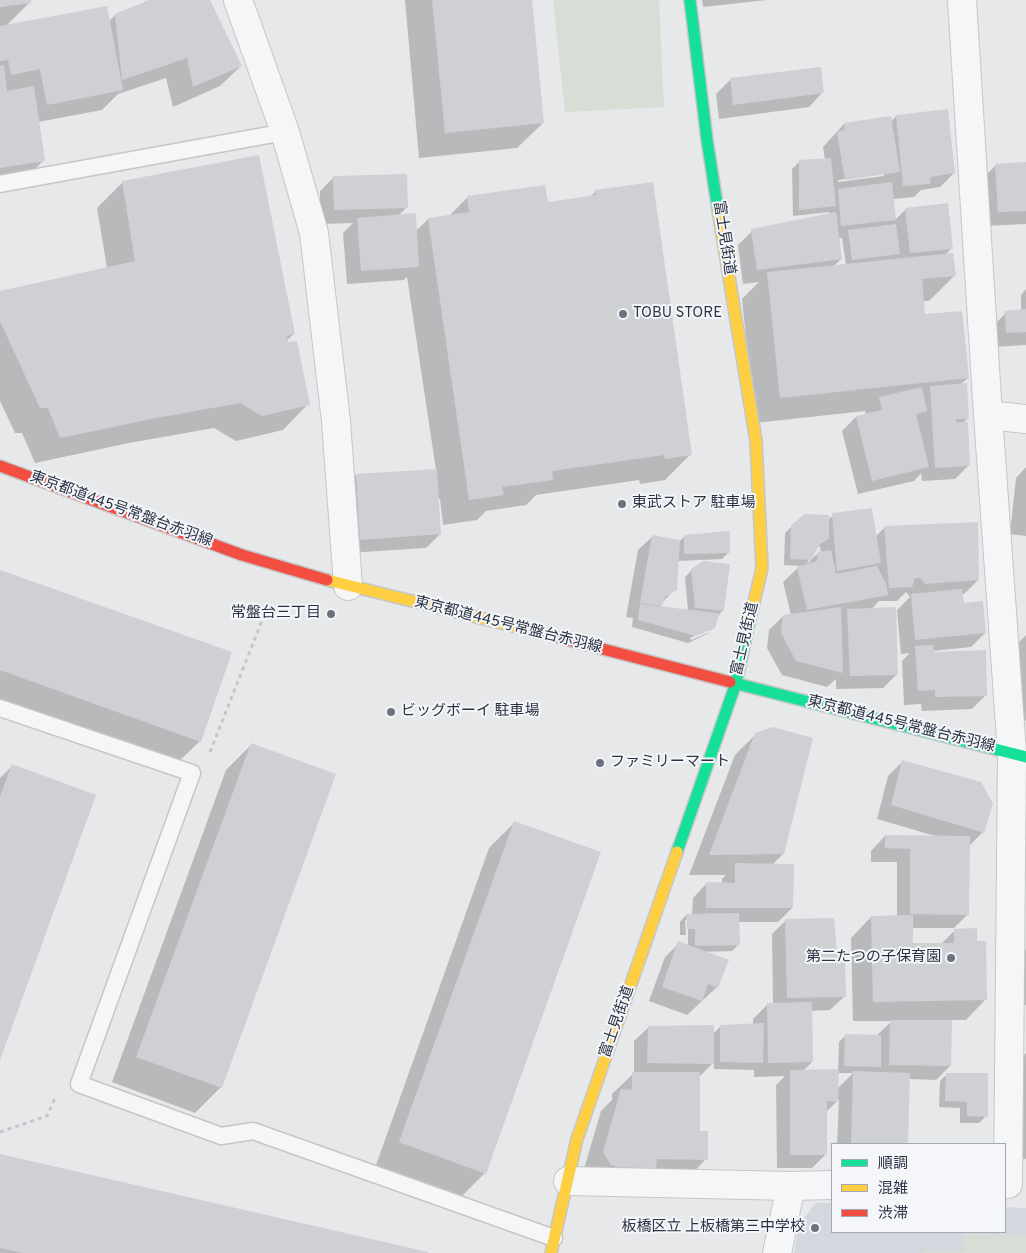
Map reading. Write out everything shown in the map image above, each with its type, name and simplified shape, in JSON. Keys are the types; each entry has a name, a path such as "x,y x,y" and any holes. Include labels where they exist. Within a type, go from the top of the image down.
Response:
{"street":[{"path":"238,0 285,132 314,233 336,421 348,586"},
{"name":"富士見街道","path":"553,1245 577,1139 736,683 762,568 756,442 707,140 690,0"},
{"path":"962,0 988,415 1019,755 1013,1184"},
{"path":"988,415 1026,419"},
{"name":"東京都道445号常盤台赤羽線","path":"0,466 242,555 348,586 1019,755"},
{"path":"568,1181 831,1186"},
{"path":"777,1253 791,1186"}],"lane":[{"path":"0,184 285,132"},
{"path":"0,708 192,774 79,1084 221,1136 253,1131 553,1245"}],"path":[{"path":"192,774 210,752 269,604"},
{"path":"0,1132 47,1116 57,1092"}],"shaded area":[{"path":"553,0 659,0 664,107 565,112"},
{"name":"板橋区立 上板橋第三中学校","path":"816,1203 831,1203 831,1233 1006,1233 1006,1207 1026,1208 1026,1253 794,1253 799,1224"},
{"path":"964,1234 1026,1235 1026,1253 923,1253 964,1252"}],"building":[{"path":"0,0 31,0 31,3 0,7"},
{"path":"149,0 210,0 242,66 193,87 187,58 122,80 115,14"},
{"path":"432,0 532,0 544,123 445,133"},
{"path":"107,6 123,90 47,105 40,69 11,75 8,60 0,61 0,26"},
{"path":"4,65 7,91 34,86 45,161 0,168 0,66"},
{"path":"821,67 824,93 733,105 730,78"},
{"path":"948,109 955,173 931,177 930,184 903,186 896,115"},
{"path":"891,116 900,172 845,180 837,132 845,130 844,123"},
{"path":"259,155 295,334 287,336 288,342 297,341 310,405 262,416 240,403 60,438 48,408 40,408 0,321 0,291 135,261 122,181"},
{"path":"831,158 836,206 799,210 799,160"},
{"path":"1026,162 1026,211 998,212 995,164"},
{"path":"407,174 408,208 334,210 333,176"},
{"path":"653,182 692,455 665,459 664,455 552,471 553,480 502,487 504,495 469,500 428,218 469,212 467,196 545,185 548,202 596,195 595,190"},
{"path":"892,182 896,220 841,226 838,189"},
{"path":"948,203 953,249 910,253 905,208"},
{"path":"836,212 842,259 757,270 751,229"},
{"path":"416,213 419,267 361,271 357,218"},
{"path":"896,224 900,254 852,260 848,230"},
{"path":"953,253 956,276 922,279 925,314 962,311 969,378 780,398 767,272"},
{"path":"1026,309 1026,332 1006,333 1005,311"},
{"path":"967,383 969,419 956,419 956,422 968,422 970,466 935,468 930,386"},
{"path":"922,387 927,411 916,414 929,467 872,481 856,416 882,410 879,397"},
{"path":"437,469 441,534 360,540 356,474"},
{"path":"872,508 881,563 837,571 832,513"},
{"path":"805,514 829,515 829,539 820,544 811,560 790,559 791,525"},
{"path":"978,522 979,580 925,584 920,578 915,578 912,587 889,588 884,526"},
{"path":"730,531 730,553 684,554 684,535"},
{"path":"652,535 680,540 677,590 665,597 662,606 640,603"},
{"path":"831,550 836,574 877,566 886,584 888,595 807,610 797,567 817,561 818,552"},
{"path":"703,561 730,564 724,611 695,608 691,569"},
{"path":"0,570 232,652 201,742 0,670"},
{"path":"962,589 964,603 983,601 986,633 915,640 911,594"},
{"path":"640,604 717,613 719,615 715,628 696,636 638,620"},
{"path":"841,607 843,673 796,661 781,633 783,615"},
{"path":"896,607 898,675 850,676 847,609"},
{"path":"933,645 934,652 986,650 987,696 935,697 935,690 918,691 915,646"},
{"path":"773,727 813,738 784,854 709,855 755,733"},
{"path":"251,743 336,774 222,1088 136,1057"},
{"path":"902,760 981,782 993,804 984,833 891,805"},
{"path":"12,764 96,795 0,1060 0,797"},
{"path":"514,821 601,852 486,1174 399,1142"},
{"path":"885,835 970,836 969,915 910,914 910,849 885,848"},
{"path":"735,863 794,864 793,908 706,908 706,882 735,883"},
{"path":"739,913 740,945 695,946 695,929 687,929 686,914"},
{"path":"913,915 913,943 954,943 954,929 977,928 977,941 986,941 987,1000 873,1002 871,916"},
{"path":"834,918 837,954 845,956 846,997 787,998 785,919"},
{"path":"678,941 729,960 718,988 708,984 702,1001 662,987"},
{"path":"812,1002 813,1062 768,1063 767,1003"},
{"path":"890,1020 952,1020 951,1066 889,1065"},
{"path":"764,1023 763,1063 720,1062 720,1025"},
{"path":"714,1025 714,1064 647,1063 648,1026"},
{"path":"845,1034 881,1035 881,1067 844,1066"},
{"path":"839,1069 838,1102 827,1101 827,1155 790,1155 790,1070"},
{"path":"853,1071 910,1073 908,1143 851,1143"},
{"path":"632,1072 700,1072 700,1131 708,1131 708,1160 657,1159 656,1168 623,1168 611,1165 603,1152 621,1089 632,1090"},
{"path":"946,1073 988,1073 988,1117 967,1116 967,1102 945,1101"},
{"path":"0,1154 428,1253 23,1253 0,1248"}],"traffic: fast":[{"path":"690,0 707,140 718,210"},
{"path":"677,852 736,683 750,619"},
{"path":"730,682 1026,757"}],"traffic: slow":[{"path":"718,210 756,441 762,568 750,619"},
{"path":"327,580 533,631"},
{"path":"551,1253 577,1139 677,852"}],"traffic: jam":[{"path":"0,466 242,555 327,580"},
{"path":"533,631 730,682"}],"place":[{"name":"TOBU STORE","path":"623,314"},
{"name":"東武ストア 駐車場","path":"622,504"},
{"name":"常盤台三丁目","path":"331,614"},
{"name":"ビッグボーイ 駐車場","path":"391,712"},
{"name":"ファミリーマート","path":"600,763"},
{"name":"第二たつの子保育園","path":"951,958"},
{"name":"板橋区立 上板橋第三中学校","path":"815,1228"}]}
